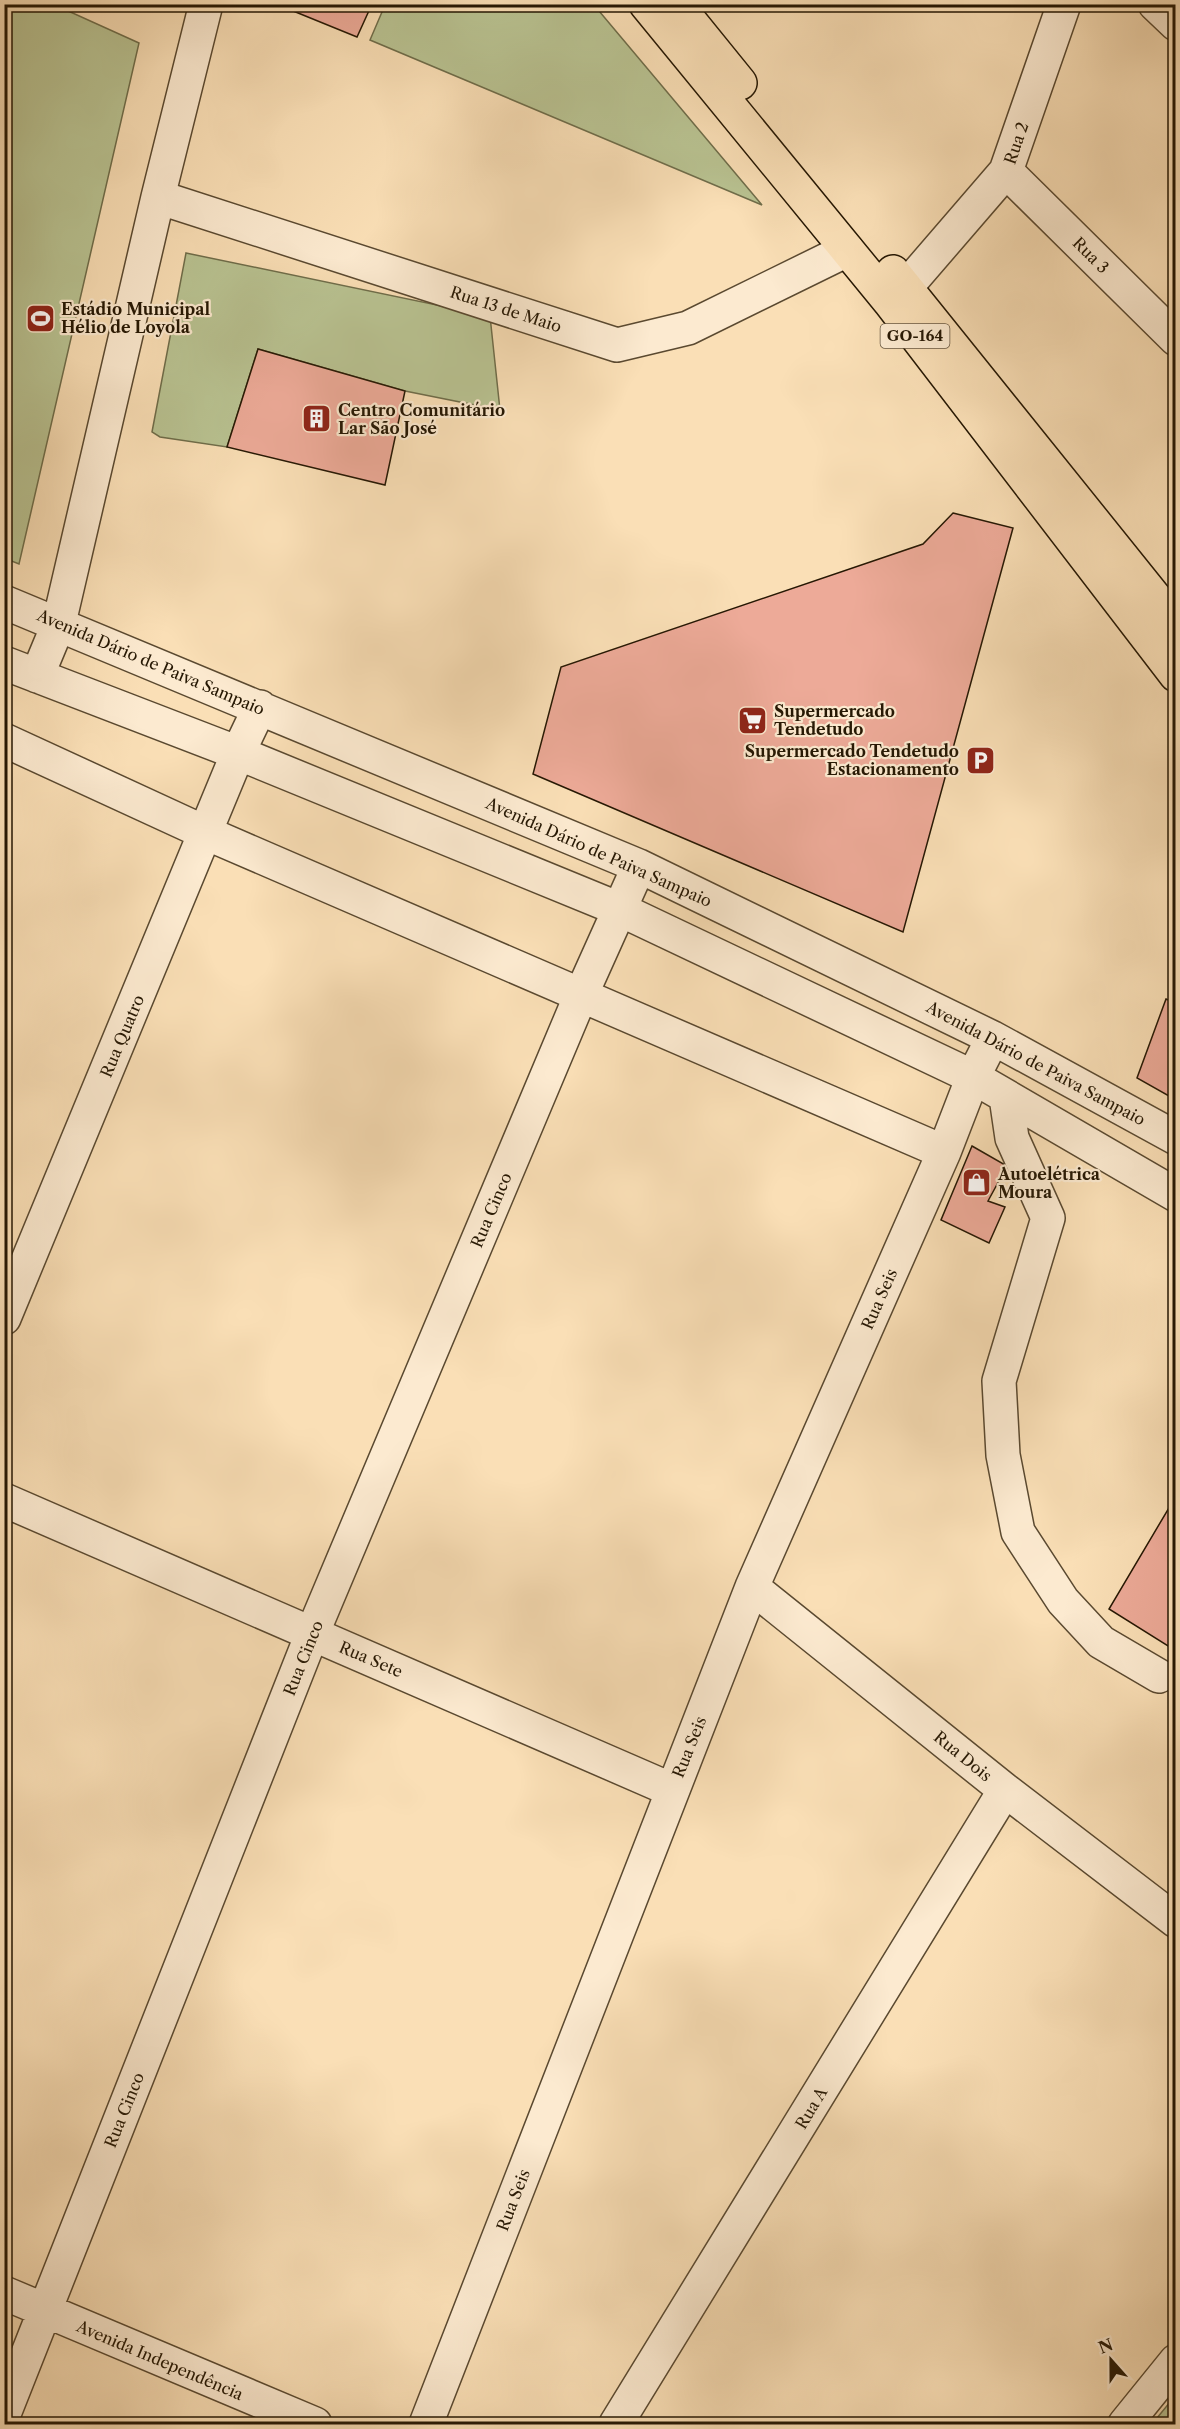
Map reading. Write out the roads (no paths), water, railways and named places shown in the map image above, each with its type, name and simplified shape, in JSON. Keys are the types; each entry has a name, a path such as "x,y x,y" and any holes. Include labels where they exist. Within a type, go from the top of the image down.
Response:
{"main road":[{"name":"GO-164","path":"646,4 890,303 1176,675"},
{"name":"GO-164","path":"676,4 1176,624"}],"street":[{"name":"Rua 2","path":"906,288 1006,171 1064,4"},
{"path":"1155,4 1176,24"},
{"path":"37,676 59,623 200,6"},
{"name":"Rua 3","path":"1006,171 1176,339"},
{"name":"Rua 13 de Maio","path":"158,196 617,345 688,328 847,250"},
{"name":"Avenida Dário de Paiva Sampaio","path":"4,602 639,866 993,1038 1176,1138"},
{"path":"4,663 238,753 619,909 973,1077 1176,1195"},
{"name":"Rua Quatro","path":"4,1318 207,833 238,753 260,707"},
{"path":"4,740 207,833 944,1152"},
{"name":"Rua Cinco","path":"4,2414 312,1634 581,995 639,866"},
{"name":"Rua Seis","path":"426,2424 752,1587 944,1152 973,1077 993,1038"},
{"path":"1006,1096 1012,1137 1048,1218 999,1381 1004,1455 1018,1532 1063,1600 1101,1642 1159,1676"},
{"name":"Rua Sete","path":"4,1500 672,1790"},
{"name":"Rua Dois","path":"752,1587 1005,1790 1176,1922"},
{"name":"Rua A","path":"616,2424 1005,1790"},
{"name":"Avenida Independência","path":"4,2294 315,2424"},
{"path":"1125,2424 1176,2361"}],"place":[{"name":"Estádio Municipal Hélio de Loyola","path":"40,318"},
{"name":"Centro Comunitário Lar São José","path":"317,419"},
{"name":"Supermercado Tendetudo","path":"753,720"},
{"name":"Supermercado Tendetudo Estacionamento","path":"980,760"},
{"name":"Autoelétrica Moura","path":"977,1183"}]}
